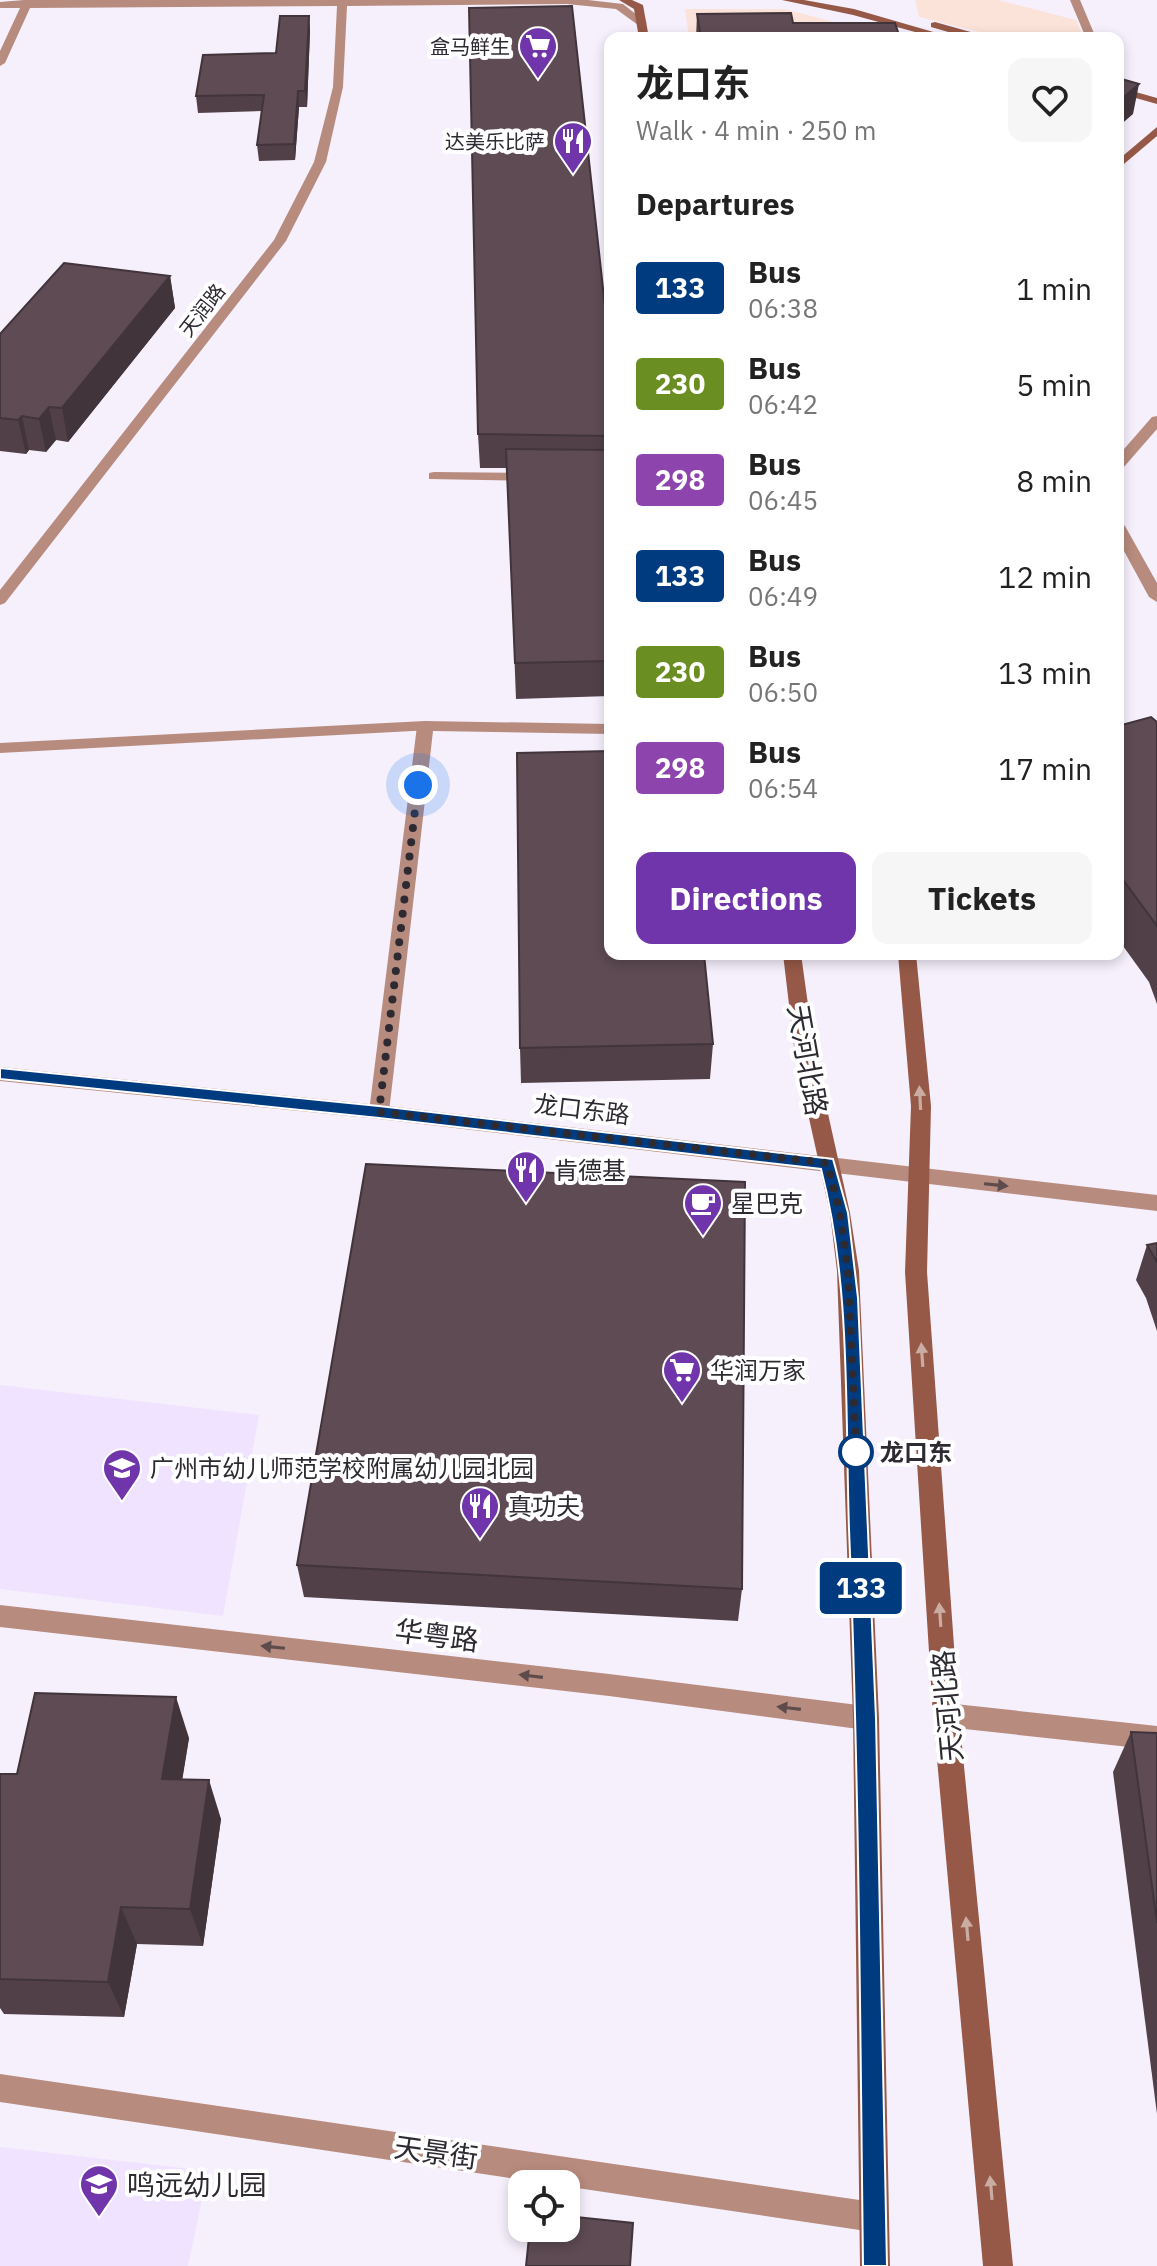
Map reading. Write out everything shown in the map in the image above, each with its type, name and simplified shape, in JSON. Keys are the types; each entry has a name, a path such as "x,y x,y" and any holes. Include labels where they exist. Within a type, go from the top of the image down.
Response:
{"main road":[{"path":"624,0 639,7 643,32"},
{"path":"787,0 863,14 928,32"},
{"path":"834,0 958,32"},
{"path":"1124,84 1157,92"},
{"path":"1124,92 1157,101"},
{"path":"1124,160 1157,130"},
{"name":"天河北路","path":"793,960 805,1055 840,1213 848,1271 866,1718 875,2266"},
{"name":"天河北路","path":"908,960 921,1106 916,1272 946,1715 998,2266"}],"street":[{"path":"1075,0 1088,32"},
{"path":"0,5 590,2 619,6 642,23"},
{"path":"0,63 28,3"},
{"name":"天润路","path":"0,600 280,241 320,162 338,87 342,3"},
{"path":"1124,458 1157,420"},
{"path":"434,476 552,477"},
{"path":"1124,537 1157,597"},
{"path":"379,1112 425,726"},
{"path":"0,748 425,726 604,729"},
{"name":"龙口东路","path":"0,1074 379,1112 1157,1203"},
{"name":"华粤路","path":"0,1616 609,1685 866,1718"},
{"path":"946,1715 1157,1738"},
{"name":"天景街","path":"0,2088 873,2217"}],"shaded area":[{"path":"915,0 998,0 1076,20 1081,32 980,32 919,17"},
{"path":"685,9 785,9 871,32 688,32"},
{"name":"广州市幼儿师范学校附属幼儿园北园","path":"0,1385 259,1415 223,1616 0,1589"},
{"name":"鸣远幼儿园","path":"0,2147 208,2171 188,2266 0,2266"}],"building":[{"path":"572,6 604,297 604,436 478,434 469,8"},
{"path":"791,13 793,23 895,23 898,32 700,32 697,14"},
{"path":"280,16 309,16 305,91 298,91 294,144 257,145 264,95 196,96 203,55 276,53"},
{"path":"1124,80 1139,84 1124,97"},
{"path":"64,263 170,276 62,408 49,407 39,419 22,416 18,420 0,418 0,334"},
{"path":"506,449 604,450 604,661 515,663"},
{"path":"1151,717 1157,722 1157,926 1124,881 1124,724"},
{"path":"604,751 604,960 705,960 713,1044 520,1048 517,753"},
{"path":"366,1164 745,1182 742,1589 297,1565"},
{"path":"1157,1243 1157,1262 1147,1245"},
{"path":"35,1693 176,1697 162,1779 209,1780 190,1909 121,1907 108,1982 0,1979 0,1774 17,1774"},
{"path":"1131,1732 1157,1733 1157,1923"},
{"path":"580,2217 633,2223 630,2266 526,2266 529,2242 580,2242"}],"bus line":[{"name":"133","path":"0,1074 379,1112 827,1163 840,1213 848,1271 866,1718 875,2266"}],"place":[{"name":"盒马鲜生","path":"538,80"},
{"name":"达美乐比萨","path":"573,175"},
{"name":"肯德基","path":"526,1204"},
{"name":"星巴克","path":"703,1237"},
{"name":"华润万家","path":"682,1404"},
{"name":"龙口东","path":"856,1452"},
{"name":"广州市幼儿师范学校附属幼儿园北园","path":"122,1502"},
{"name":"真功夫","path":"480,1540"},
{"name":"鸣远幼儿园","path":"99,2218"}],"route":[{"path":"418,785 379,1112 827,1163 840,1213 848,1271 856,1452"}]}
